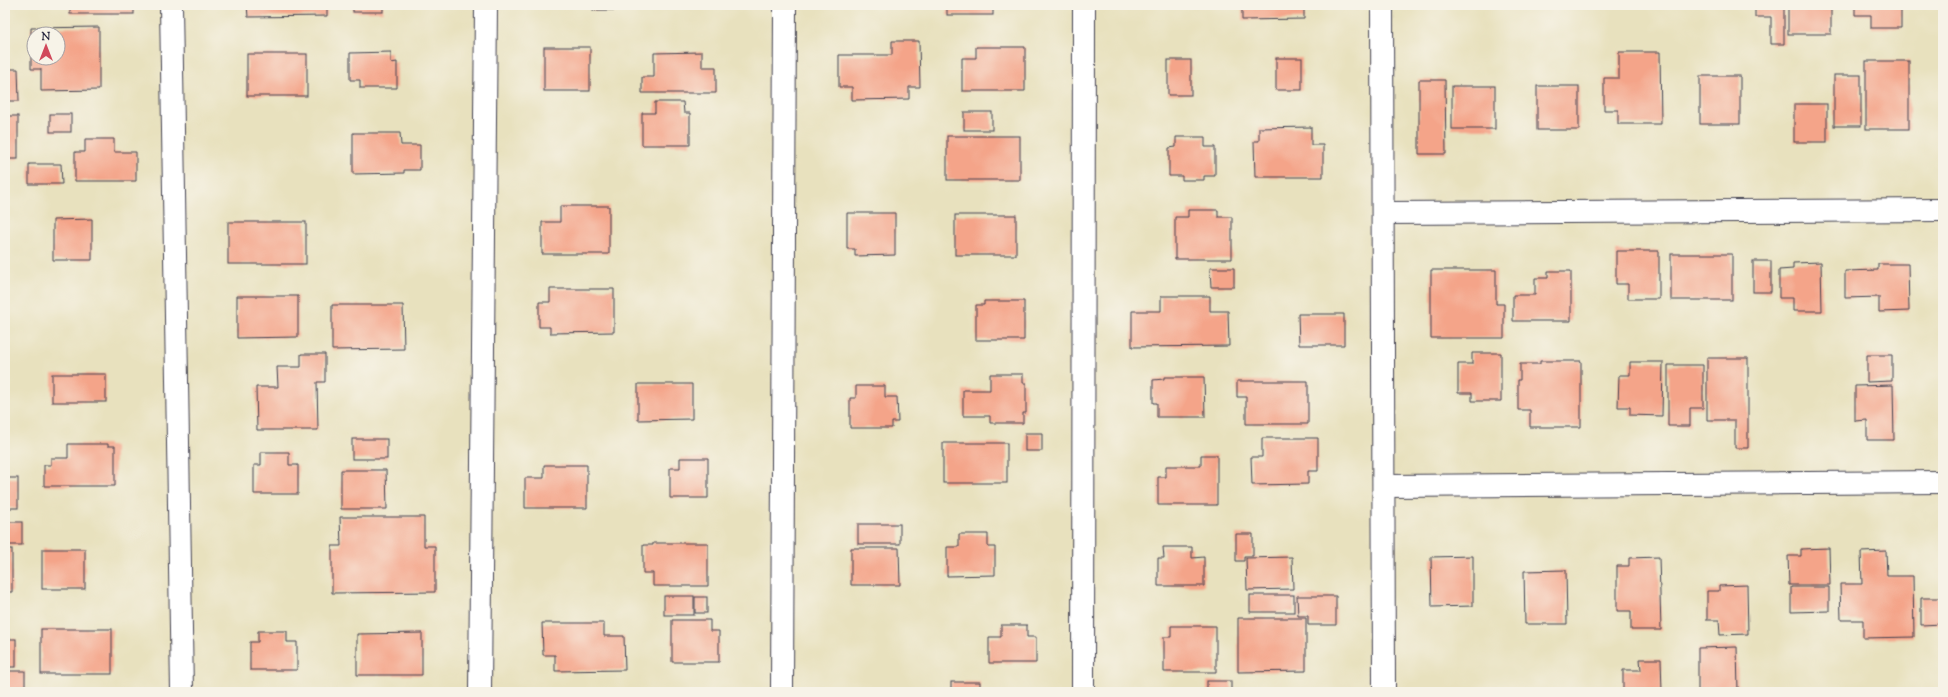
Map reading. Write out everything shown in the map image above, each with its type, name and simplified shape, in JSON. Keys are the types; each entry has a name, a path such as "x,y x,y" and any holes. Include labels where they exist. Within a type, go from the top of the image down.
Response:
{"street":[{"path":"171,5 182,692"},
{"path":"480,692 486,5"},
{"path":"782,692 785,5"},
{"path":"1083,692 1084,5"},
{"path":"1382,5 1384,692"},
{"path":"1383,213 1943,210"},
{"path":"1384,486 1943,482"}],"building":[{"path":"70,5 134,5 134,14 70,14"},
{"path":"247,5 327,5 327,16 248,17"},
{"path":"353,5 383,5 383,12 353,12"},
{"path":"593,5 626,5 626,10 593,10"},
{"path":"947,5 993,5 993,15 947,15"},
{"path":"1242,5 1304,5 1304,19 1242,20"},
{"path":"1755,5 1784,5 1784,44 1771,44 1771,17 1755,17"},
{"path":"1788,5 1831,5 1831,34 1788,34"},
{"path":"1855,5 1901,5 1901,28 1871,28 1871,15 1855,15"},
{"path":"66,27 99,27 99,90 41,91 41,69 31,69 31,66 66,66"},
{"path":"892,41 919,41 920,87 909,87 909,99 852,100 852,87 839,87 839,55 892,55"},
{"path":"544,47 590,47 590,91 544,91"},
{"path":"976,47 1025,47 1025,91 962,91 962,58 976,58"},
{"path":"391,52 391,63 397,62 397,88 360,88 360,80 350,80 350,53"},
{"path":"702,52 702,67 716,67 716,93 642,93 642,77 654,77 654,53"},
{"path":"1619,52 1660,52 1661,124 1618,124 1618,110 1604,110 1604,78 1619,78"},
{"path":"247,54 307,54 307,96 247,96"},
{"path":"1276,58 1302,58 1302,90 1276,90"},
{"path":"1168,60 1191,60 1191,95 1168,95"},
{"path":"1866,61 1909,61 1909,129 1866,129"},
{"path":"5,69 18,69 19,101 5,101"},
{"path":"1834,75 1861,75 1861,126 1834,126"},
{"path":"1700,76 1740,76 1740,124 1700,124"},
{"path":"1419,80 1445,80 1446,154 1419,154"},
{"path":"1452,86 1495,86 1495,129 1452,129"},
{"path":"1537,86 1579,86 1579,130 1537,130"},
{"path":"655,102 683,102 684,113 690,113 690,145 642,145 642,113 655,113"},
{"path":"1794,104 1827,104 1827,142 1794,142"},
{"path":"964,112 992,112 992,130 964,130"},
{"path":"50,114 71,114 71,132 50,132"},
{"path":"5,116 18,116 18,159 5,159"},
{"path":"1311,127 1311,145 1323,145 1323,177 1255,177 1254,141 1259,141 1259,128"},
{"path":"353,133 400,133 401,145 420,145 420,170 404,170 404,173 353,174"},
{"path":"947,136 1020,136 1020,180 947,180"},
{"path":"1176,137 1205,137 1205,147 1215,147 1215,176 1204,176 1204,180 1182,180 1182,176 1169,176 1169,148 1176,147"},
{"path":"85,139 114,139 114,152 136,152 136,181 75,181 75,152 85,152"},
{"path":"29,164 61,164 62,184 29,184"},
{"path":"560,206 609,206 609,254 542,254 542,222 560,222"},
{"path":"1188,210 1218,210 1218,217 1232,217 1232,259 1175,259 1175,217 1188,217"},
{"path":"847,213 895,213 895,255 855,256 855,249 847,249"},
{"path":"955,215 1016,215 1016,255 955,255"},
{"path":"92,219 92,260 53,260 53,220"},
{"path":"228,222 306,222 306,264 228,264"},
{"path":"1616,251 1659,251 1659,299 1628,299 1628,284 1616,284"},
{"path":"1671,254 1732,254 1732,300 1671,300"},
{"path":"1753,261 1771,261 1771,292 1753,292"},
{"path":"1821,262 1822,311 1793,311 1793,298 1779,298 1779,270 1793,269 1793,263"},
{"path":"1878,264 1908,264 1909,311 1879,312 1879,297 1845,298 1845,271 1878,270"},
{"path":"1210,268 1234,268 1234,287 1211,287"},
{"path":"1431,270 1496,270 1496,304 1504,304 1504,338 1431,338"},
{"path":"1548,271 1571,271 1571,321 1513,321 1513,295 1535,295 1535,278 1548,278"},
{"path":"550,289 614,289 614,332 550,333 550,327 539,327 539,302 550,302"},
{"path":"237,296 298,296 298,337 237,338"},
{"path":"1161,296 1210,296 1210,311 1228,311 1229,346 1132,347 1132,311 1161,311"},
{"path":"984,301 1024,301 1024,340 976,340 976,305 984,305"},
{"path":"332,305 403,305 404,349 332,350"},
{"path":"1298,314 1344,314 1344,345 1299,345"},
{"path":"1472,353 1501,353 1501,401 1472,401 1472,393 1458,393 1458,364 1472,364"},
{"path":"301,354 325,354 325,382 317,382 318,430 257,430 256,387 278,387 277,367 301,367"},
{"path":"1867,355 1892,355 1892,381 1867,382"},
{"path":"1707,358 1748,358 1748,448 1735,448 1735,420 1707,420"},
{"path":"1540,361 1581,361 1581,427 1530,427 1530,410 1518,410 1518,380 1520,380 1520,364 1540,364"},
{"path":"1630,362 1663,362 1662,416 1630,415 1630,407 1618,407 1619,375 1630,375"},
{"path":"1668,365 1703,365 1703,408 1690,408 1690,426 1668,426"},
{"path":"52,374 106,374 106,402 52,402"},
{"path":"990,374 1023,374 1023,383 1026,383 1026,413 1023,413 1023,423 990,423 990,416 963,416 963,390 990,390"},
{"path":"1164,377 1204,377 1205,417 1157,417 1157,403 1153,403 1153,380 1164,379"},
{"path":"1237,381 1308,381 1308,424 1246,424 1246,397 1237,397"},
{"path":"638,384 692,384 692,419 638,420"},
{"path":"1893,385 1894,440 1867,440 1867,420 1855,421 1855,386"},
{"path":"856,386 885,386 885,397 897,397 898,422 892,422 892,428 850,428 850,398 856,398"},
{"path":"1025,433 1042,433 1042,451 1025,451"},
{"path":"1262,438 1318,438 1318,471 1308,471 1308,484 1252,485 1251,457 1262,457"},
{"path":"352,439 387,439 387,459 352,459"},
{"path":"943,443 1007,443 1007,483 943,483"},
{"path":"68,444 108,444 108,446 115,446 115,486 44,486 44,465 51,465 51,458 68,458"},
{"path":"261,452 289,452 289,465 298,465 298,494 254,494 254,465 261,465"},
{"path":"1201,455 1217,455 1217,505 1158,505 1158,477 1166,477 1166,466 1201,466"},
{"path":"680,458 708,458 708,498 670,498 670,468 680,468"},
{"path":"544,465 587,465 587,508 525,508 525,478 544,478"},
{"path":"341,470 386,470 387,509 341,509"},
{"path":"5,478 18,478 18,508 5,508"},
{"path":"340,517 424,517 424,546 435,546 435,592 332,593 332,546 341,546"},
{"path":"5,522 22,522 22,545 5,545"},
{"path":"858,524 900,524 900,544 858,544"},
{"path":"959,534 988,534 988,547 995,547 995,575 947,576 947,547 959,547"},
{"path":"1236,534 1253,534 1253,556 1244,556 1244,561 1236,561"},
{"path":"653,543 708,543 708,586 653,586 653,573 643,573 643,545 653,545"},
{"path":"1163,547 1192,547 1192,558 1204,557 1204,586 1158,586 1158,558 1164,558"},
{"path":"851,548 899,548 900,585 851,585"},
{"path":"1829,548 1830,585 1789,585 1788,556 1801,556 1801,549"},
{"path":"5,549 12,549 12,592 5,592"},
{"path":"42,549 85,549 85,589 42,589"},
{"path":"1886,551 1887,576 1913,576 1914,637 1863,638 1863,620 1841,620 1840,584 1862,584 1861,552"},
{"path":"1473,556 1473,606 1432,607 1431,557"},
{"path":"1292,557 1293,589 1247,590 1246,558"},
{"path":"1659,557 1661,630 1631,630 1631,611 1617,611 1617,566 1629,566 1629,558"},
{"path":"1566,570 1567,624 1525,624 1524,571"},
{"path":"1747,585 1748,634 1720,635 1719,620 1707,620 1707,591 1719,591 1719,586"},
{"path":"1791,587 1829,587 1829,611 1791,612"},
{"path":"1250,595 1294,595 1294,612 1250,612"},
{"path":"664,596 694,596 694,615 664,615"},
{"path":"1297,596 1336,596 1336,625 1308,625 1308,616 1298,616"},
{"path":"695,597 707,597 707,613 695,613"},
{"path":"1921,598 1943,598 1943,624 1921,625"},
{"path":"1238,618 1306,618 1306,671 1238,672"},
{"path":"672,620 710,620 710,631 719,631 719,662 672,662"},
{"path":"542,623 604,623 604,636 624,636 625,670 555,671 555,655 543,655"},
{"path":"1001,625 1027,625 1027,637 1036,637 1036,663 989,663 989,637 1001,637"},
{"path":"1171,626 1216,626 1216,672 1164,672 1164,637 1171,637"},
{"path":"41,629 112,629 112,674 41,674"},
{"path":"258,631 287,631 287,642 297,642 297,670 250,670 250,642 258,642"},
{"path":"422,633 422,675 357,675 357,634"},
{"path":"5,639 16,639 16,667 5,667"},
{"path":"1737,647 1738,692 1698,692 1698,648"},
{"path":"1640,659 1661,659 1662,692 1623,692 1623,670 1641,670"},
{"path":"5,671 25,671 25,689 5,689"},
{"path":"1207,681 1231,681 1231,692 1207,692"},
{"path":"951,682 980,682 980,692 951,692"}]}
